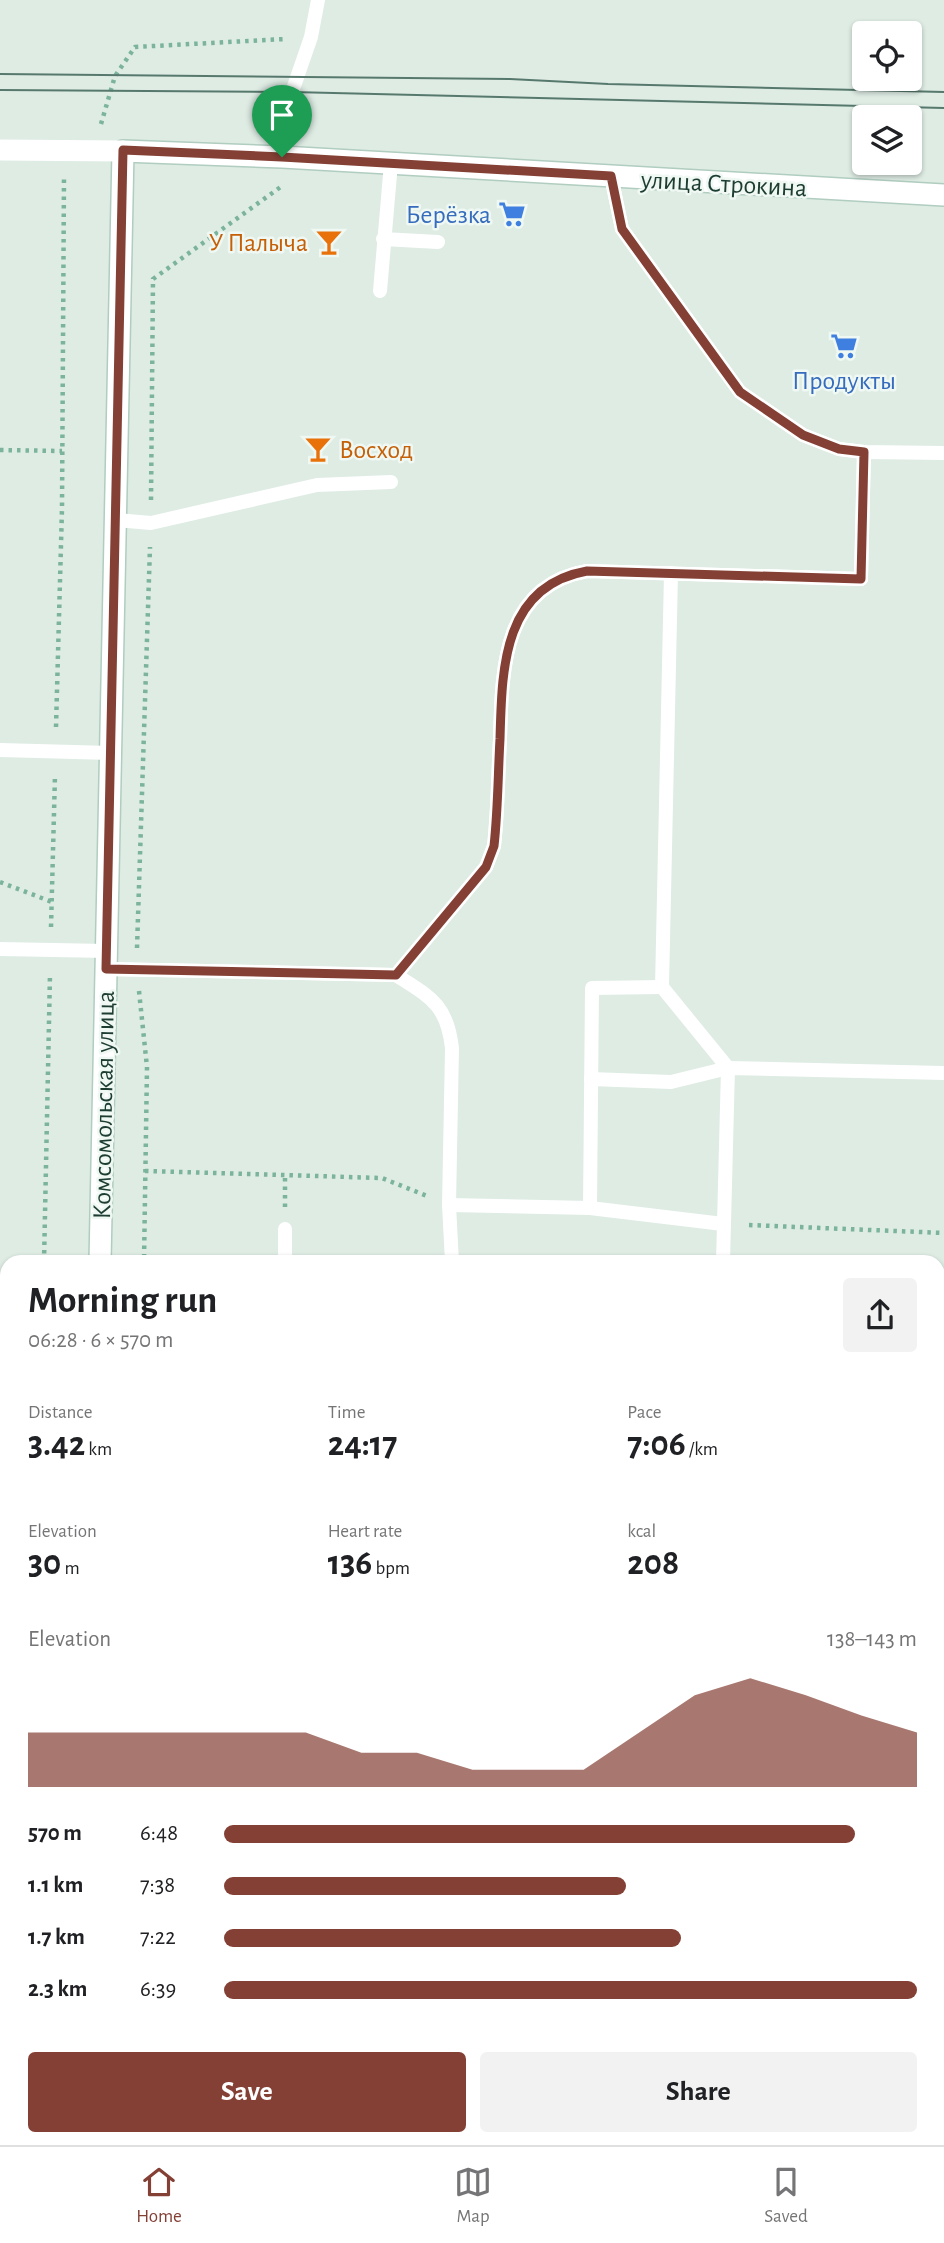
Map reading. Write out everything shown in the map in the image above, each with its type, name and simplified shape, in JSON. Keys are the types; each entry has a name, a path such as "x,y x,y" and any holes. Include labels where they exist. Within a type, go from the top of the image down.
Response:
{"street":[{"name":"улица Строкина","path":"0,150 123,150 282,157 944,195"},
{"name":"Комсомольская улица","path":"100,1255 123,150"}],"lane":[{"path":"282,157 296,77 311,37 318,0"},
{"path":"380,291 391,163"},
{"path":"611,176 622,229 740,392 803,435 839,449 944,453"},
{"path":"383,239 438,242"},
{"path":"396,975 486,867 494,846 502,674 520,616 533,597 567,575 587,571 861,579 864,452"},
{"path":"116,520 151,523 317,485 391,482"},
{"path":"671,573 662,986 728,1068 723,1255"},
{"path":"0,750 111,753"},
{"path":"0,949 51,950 106,960 137,969 396,975 430,998 442,1012 449,1027 452,1048 449,1205 452,1255"},
{"path":"590,1208 592,988 662,986"},
{"path":"592,1079 671,1083 728,1068 944,1073"},
{"path":"449,1205 590,1208 723,1224"},
{"path":"285,1229 285,1255"}],"path":[{"path":"44,1255 62,451 65,150 99,130 115,76 135,47 311,37"},
{"path":"144,1255 147,1066 137,969 151,523 153,279 287,182 282,157"},
{"path":"0,450 62,451"},
{"path":"0,882 52,902"},
{"path":"145,1171 382,1178 449,1205"},
{"path":"285,1175 285,1229"},
{"path":"723,1224 944,1233"}],"tram line":[{"path":"0,74 510,79 944,92"},
{"path":"0,90 292,92 944,108"}],"place":[{"name":"Берёзка","path":"512,214"},
{"name":"У Палыча","path":"329,242"},
{"name":"Продукты","path":"844,346"},
{"name":"Восход","path":"318,449"}],"route":[{"path":"123,150 282,157 611,176 622,229 740,392 803,435 839,449 864,452 861,579 587,571 567,575 533,597 520,616 513,634 502,674 496,822 494,846 486,867 396,975 106,969 123,150"}]}
